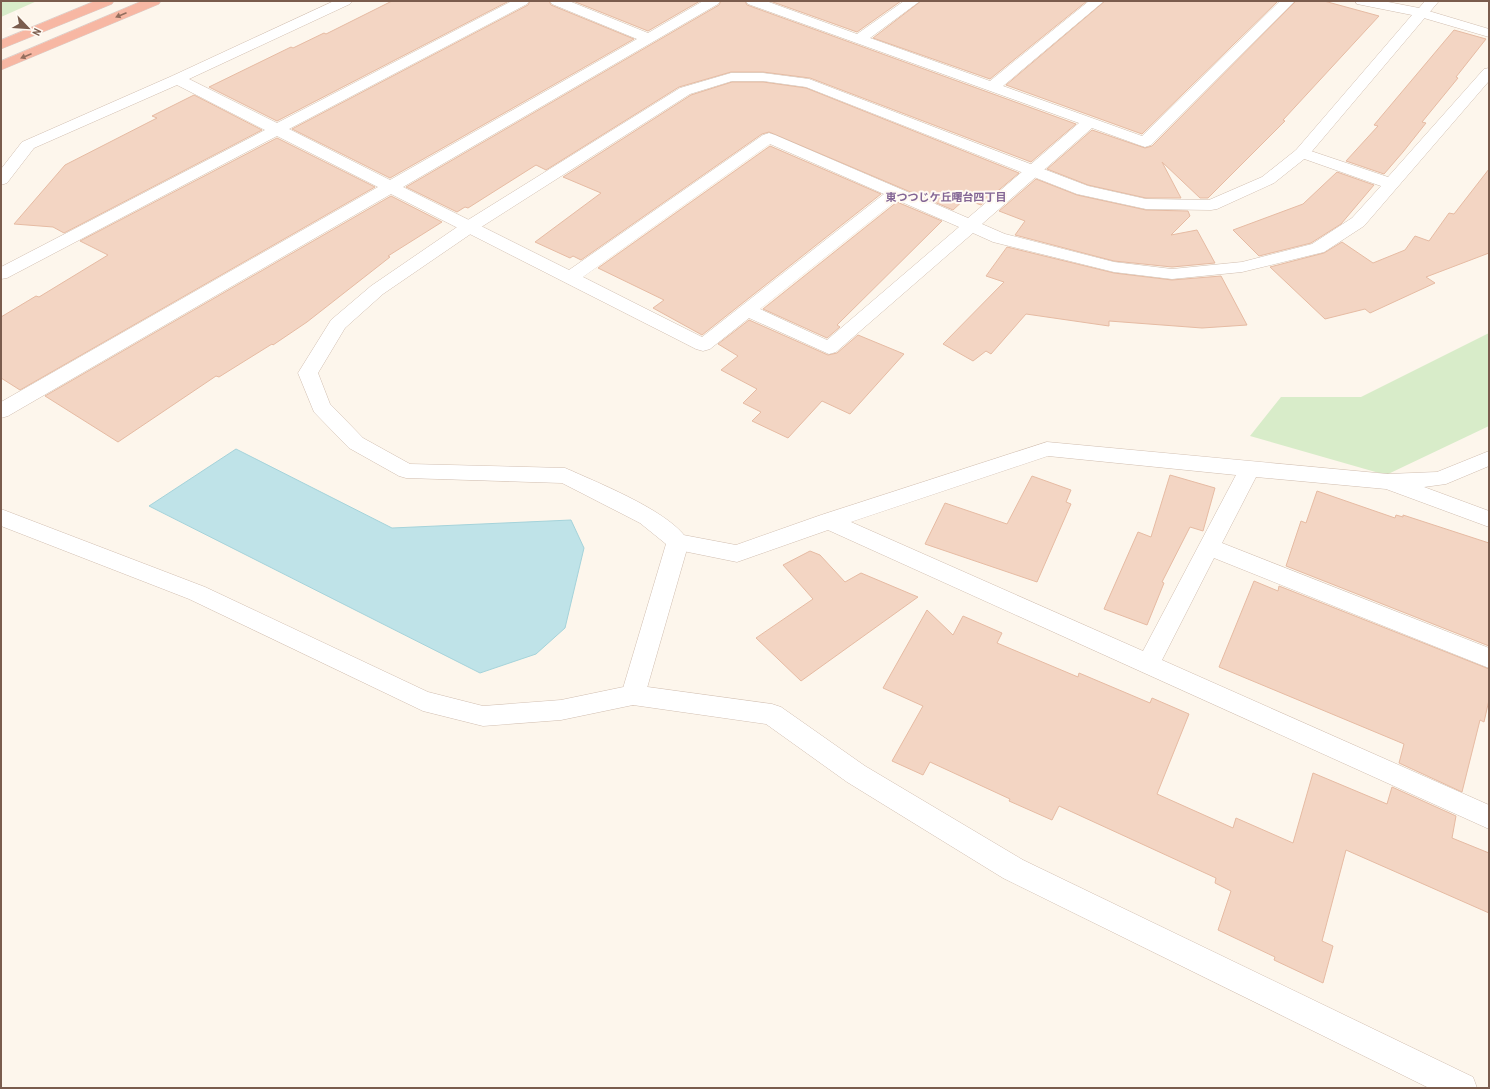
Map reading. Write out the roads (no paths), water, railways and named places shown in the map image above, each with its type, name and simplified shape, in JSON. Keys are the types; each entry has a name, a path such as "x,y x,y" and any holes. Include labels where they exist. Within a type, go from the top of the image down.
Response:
{"highway":[{"path":"1,45 107,1"},
{"path":"1,66 154,1"}],"street":[{"path":"1,180 28,145 177,79 344,1"},
{"path":"1,274 522,1"},
{"path":"557,1 648,38"},
{"path":"1,411 713,1"},
{"path":"753,1 1145,142 1288,1"},
{"path":"859,39 913,1"},
{"path":"992,87 1097,1"},
{"path":"1362,1 1422,13 1489,33"},
{"path":"1432,1 1302,153 1268,180 1211,205 1146,204 1083,190 809,83 763,77 731,77 684,91 469,227 377,290 338,324 308,373 321,407 356,443 406,471 565,476 648,517 678,542 737,554 829,521 1047,449 1388,482 1439,478 1489,458"},
{"path":"569,278 769,138 999,238 1114,267 1172,274 1242,267 1318,248 1358,222 1489,72"},
{"path":"177,79 703,345 895,193"},
{"path":"747,310 829,348 1090,122"},
{"path":"1302,153 1391,184"},
{"path":"1148,664 1250,468"},
{"path":"1388,482 1489,519"},
{"path":"1,517 197,593 423,701 483,716 561,710 633,695 772,714 856,774 1013,868 1462,1088"},
{"path":"829,521 1489,817"},
{"path":"633,695 678,542"},
{"path":"1209,547 1489,658"}],"water":[{"path":"236,449 392,528 571,520 584,548 565,628 536,654 480,673 149,506"}],"district":[{"name":"東つつじケ丘曙台四丁目","path":"946,197"}]}
